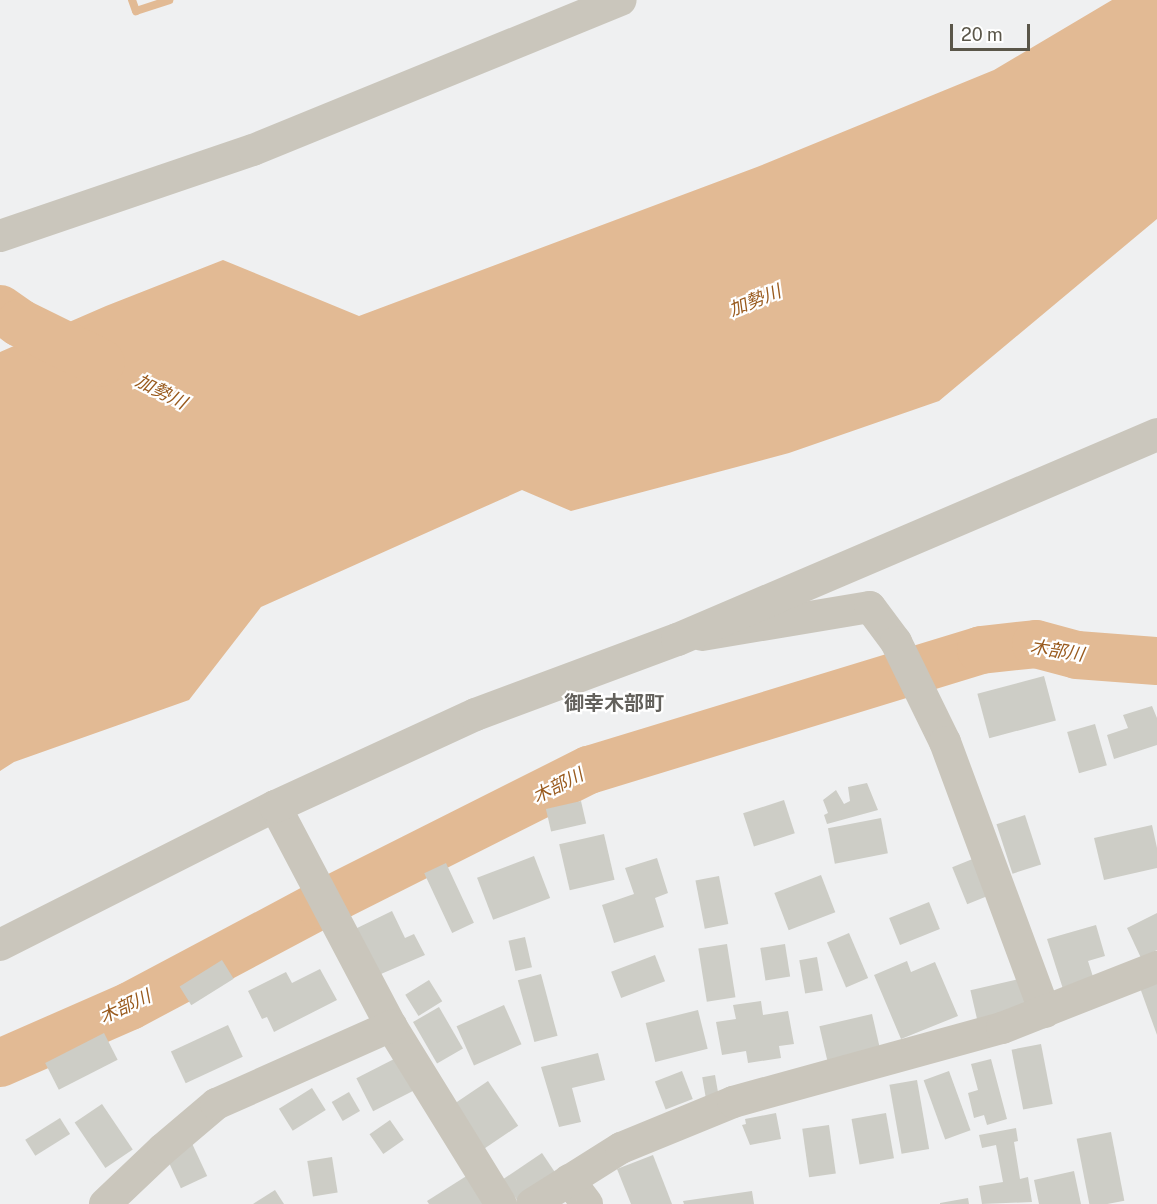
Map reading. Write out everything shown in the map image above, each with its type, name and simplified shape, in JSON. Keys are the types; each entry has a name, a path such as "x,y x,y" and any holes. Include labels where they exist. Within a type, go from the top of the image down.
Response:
{"street":[{"path":"0,236 253,150 621,0"},
{"path":"0,945 275,806 475,714 677,639 1157,434"},
{"path":"677,639 870,607 896,642 945,742 1045,1012"},
{"path":"275,806 391,1026 501,1204"},
{"path":"532,1204 578,1192 621,1148 733,1102 1002,1028 1157,967"},
{"path":"105,1204 163,1149 216,1104 391,1026"}],"water":[{"path":"1112,0 1157,0 1157,219 939,401 789,453 571,511 522,490 261,607 189,700 14,762 0,771 0,352 106,306 223,260 359,316 757,167 994,70"}],"building":[{"path":"1044,676 1056,720 989,738 977,694"},
{"path":"1152,706 1157,718 1157,745 1114,759 1107,735 1128,728 1123,715"},
{"path":"1095,724 1107,765 1079,773 1067,732"},
{"path":"867,783 878,810 827,824 824,815 828,813 823,800 836,790 844,804 850,801 848,787"},
{"path":"784,800 795,833 754,847 743,813"},
{"path":"581,801 586,823 551,832 546,809"},
{"path":"1025,815 1041,864 1013,874 996,824"},
{"path":"881,818 888,853 835,864 828,828"},
{"path":"1152,825 1157,848 1157,868 1104,880 1094,838"},
{"path":"604,834 615,880 570,890 559,844"},
{"path":"534,856 550,898 493,920 477,878"},
{"path":"980,856 995,893 967,904 952,867"},
{"path":"657,858 668,893 655,898 664,927 614,943 602,905 634,894 625,868"},
{"path":"446,863 474,923 452,933 424,873"},
{"path":"821,875 835,912 789,930 774,893"},
{"path":"719,876 728,924 705,929 695,881"},
{"path":"929,902 940,929 900,945 889,918"},
{"path":"392,911 405,938 414,934 425,955 374,977 351,931"},
{"path":"1157,913 1157,950 1141,958 1127,928"},
{"path":"1096,925 1105,956 1088,961 1094,980 1063,989 1047,939"},
{"path":"849,933 868,978 846,987 827,942"},
{"path":"525,937 532,967 515,971 508,941"},
{"path":"727,944 735,997 707,1002 698,949"},
{"path":"785,944 790,977 765,981 760,948"},
{"path":"655,955 665,981 621,998 611,972"},
{"path":"817,957 823,990 805,994 799,960"},
{"path":"222,960 234,979 191,1005 180,986"},
{"path":"907,961 911,972 935,962 958,1016 901,1039 874,975"},
{"path":"320,969 337,1000 274,1032 267,1017 262,1019 248,991 286,972 292,983"},
{"path":"541,974 558,1036 534,1042 518,980"},
{"path":"1023,978 1030,1009 978,1021 970,990"},
{"path":"1157,979 1157,1035 1139,985"},
{"path":"429,980 442,1001 419,1016 405,995"},
{"path":"761,1001 763,1015 788,1011 794,1044 779,1046 781,1058 748,1063 746,1051 722,1055 716,1022 736,1019 733,1005"},
{"path":"504,1005 521,1044 474,1065 456,1026"},
{"path":"439,1007 463,1049 437,1064 413,1022"},
{"path":"698,1010 708,1049 655,1062 646,1023"},
{"path":"872,1014 881,1053 828,1065 819,1026"},
{"path":"228,1025 243,1057 186,1083 171,1052"},
{"path":"104,1033 118,1060 59,1090 45,1063"},
{"path":"1041,1044 1053,1104 1023,1110 1012,1050"},
{"path":"598,1053 605,1080 572,1088 581,1122 559,1127 541,1067"},
{"path":"400,1056 417,1089 373,1111 356,1078"},
{"path":"991,1059 1007,1119 987,1125 984,1115 974,1118 968,1093 978,1090 971,1064"},
{"path":"682,1071 693,1099 666,1109 655,1081"},
{"path":"949,1071 971,1130 945,1139 924,1080"},
{"path":"715,1075 719,1098 706,1100 702,1077"},
{"path":"917,1080 929,1149 902,1154 889,1085"},
{"path":"488,1081 518,1126 483,1149 453,1104"},
{"path":"312,1088 326,1110 293,1131 279,1109"},
{"path":"349,1092 360,1111 343,1121 332,1102"},
{"path":"102,1104 133,1150 105,1168 75,1122"},
{"path":"776,1113 781,1139 750,1145 742,1125 746,1124 745,1119"},
{"path":"886,1113 894,1158 860,1164 852,1119"},
{"path":"60,1118 70,1134 35,1156 25,1140"},
{"path":"390,1120 404,1140 383,1154 370,1134"},
{"path":"829,1125 836,1174 809,1177 802,1129"},
{"path":"1016,1128 1018,1141 1014,1142 1020,1179 1028,1177 1032,1202 982,1204 979,1186 1003,1182 996,1145 982,1148 979,1135"},
{"path":"1111,1132 1124,1201 1089,1204 1077,1139"},
{"path":"189,1137 207,1176 181,1188 163,1149"},
{"path":"542,1153 556,1174 517,1200 503,1179"},
{"path":"653,1155 672,1204 631,1204 617,1169"},
{"path":"332,1157 338,1193 313,1196 307,1161"},
{"path":"1074,1171 1081,1204 1039,1204 1034,1180"},
{"path":"468,1175 487,1204 429,1204 427,1201"},
{"path":"275,1190 284,1204 253,1204"},
{"path":"752,1191 754,1204 684,1204 683,1201"},
{"path":"968,1198 969,1204 940,1204 940,1203"}],"waterway":[{"path":"132,0 136,11 169,0"},
{"name":"加勢川","path":"0,309 20,323 101,363"},
{"name":"木部川","path":"0,1063 130,1006 320,905 589,770 981,650 1036,644 1077,655 1157,661"}],"district":[{"name":"御幸木部町","path":"614,703"}]}
